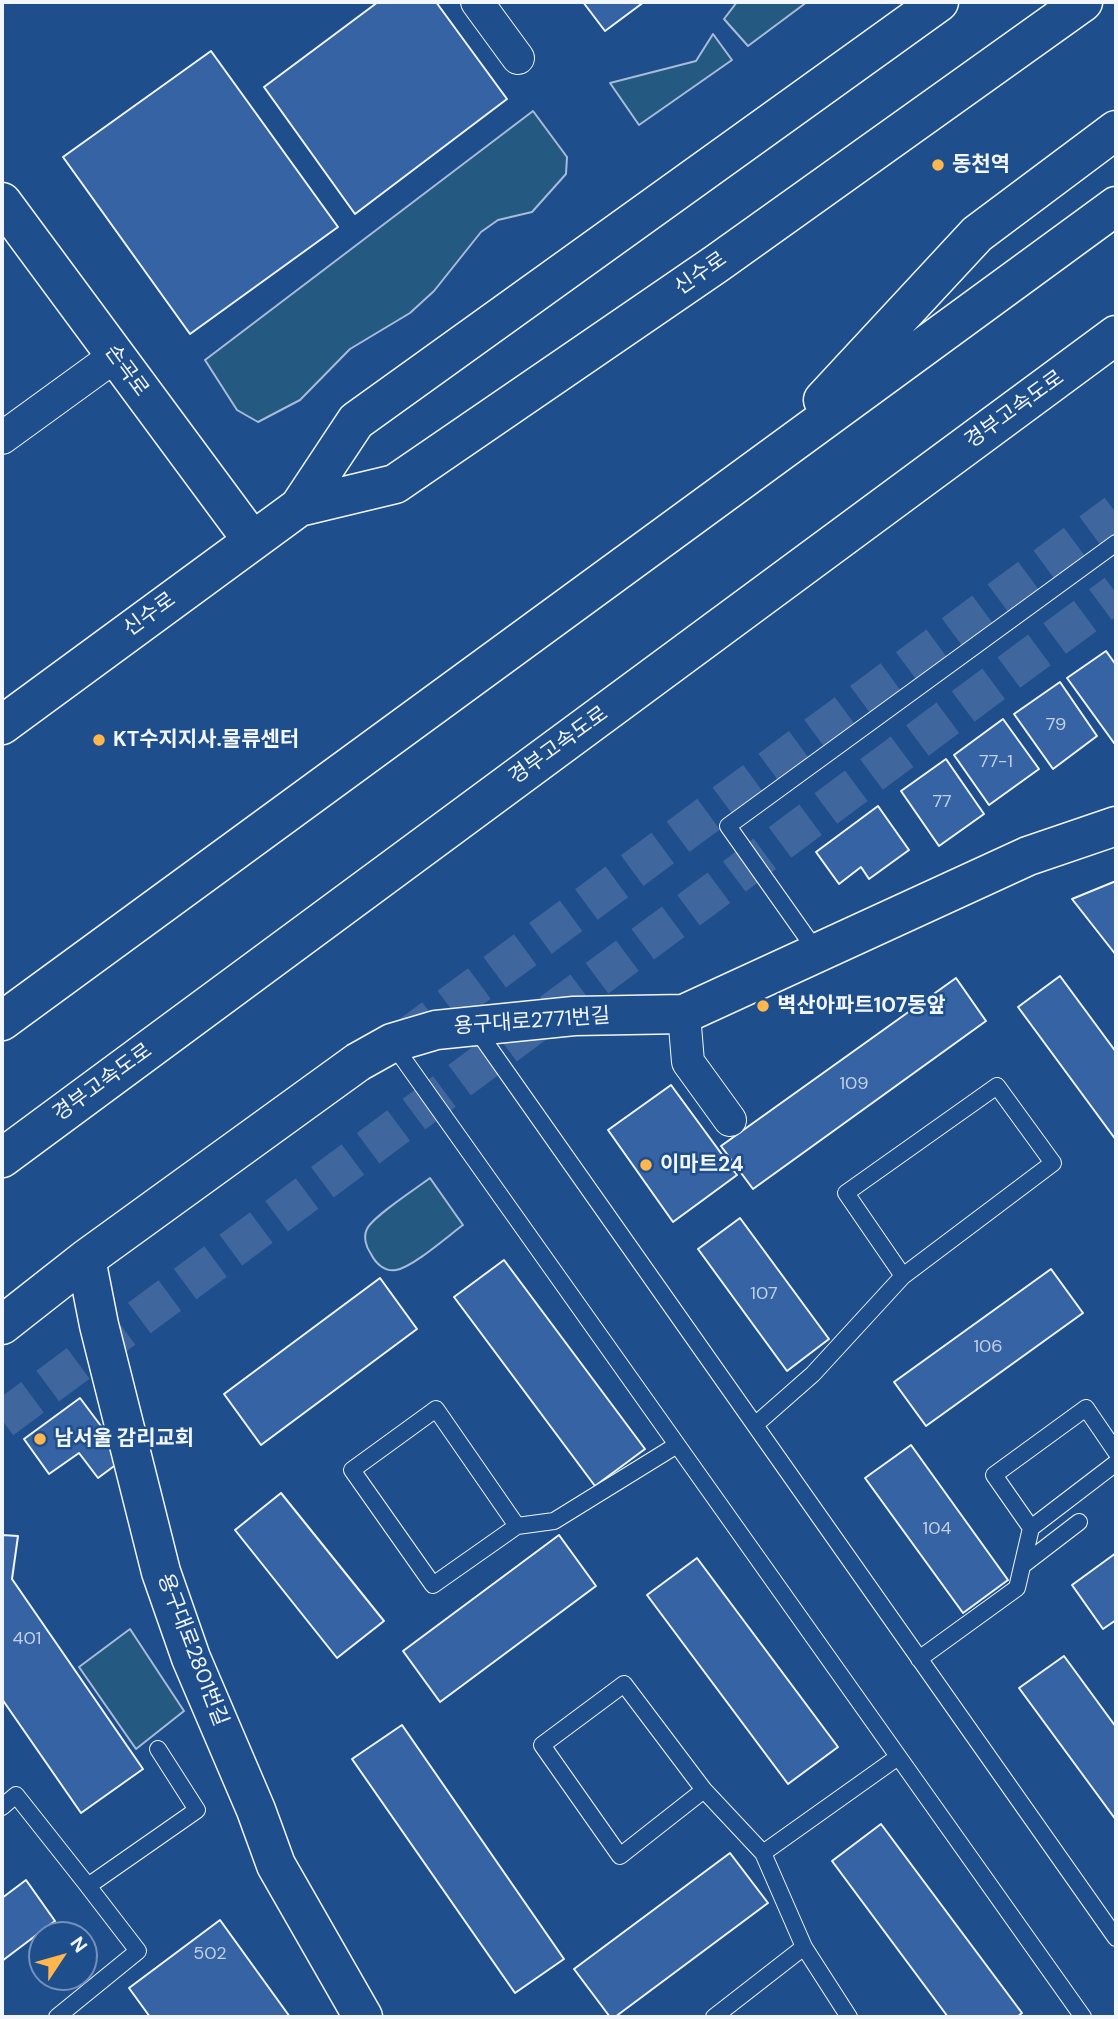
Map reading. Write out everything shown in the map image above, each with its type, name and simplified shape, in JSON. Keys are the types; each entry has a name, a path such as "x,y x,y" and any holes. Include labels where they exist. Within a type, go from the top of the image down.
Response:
{"main road":[{"name":"신수로","path":"299,507 356,421 939,2"},
{"name":"신수로","path":"2,725 299,507 395,484 716,264 1083,2"},
{"path":"764,464 977,234 1116,130"},
{"name":"손곡로","path":"2,202 251,540"},
{"path":"2,1021 1116,206"},
{"name":"경부고속도로","path":"2,1158 1116,335"},
{"name":"용구대로2771번길","path":"2,1325 86,1259 358,1062 392,1043 436,1030 473,1024 574,1016 684,1014 1028,856 1116,826"},
{"name":"용구대로2801번길","path":"86,1259 99,1325 161,1572 191,1658 256,1810 276,1865 363,2017"}],"street":[{"path":"477,2 518,58"},
{"path":"2,438 115,356"},
{"path":"684,1014 688,1062 730,1120"}],"lane":[{"path":"817,952 728,826 1116,543"},
{"path":"473,1024 919,1659 1115,1932"},
{"path":"392,1043 1083,2017"},
{"path":"755,1425 813,1374 903,1276 1053,1163 998,1086 846,1193 903,1276"},
{"path":"1031,1528 994,1475 1086,1408 1116,1452"},
{"path":"517,1526 436,1409 352,1470 433,1585 517,1526 554,1521 677,1445"},
{"path":"919,1659 1017,1587 1031,1528 1116,1464"},
{"path":"1023,1565 1079,1522"},
{"path":"704,1790 620,1856 542,1745 624,1684 704,1790 763,1853 804,1947 849,2017"},
{"path":"88,1885 197,1810 158,1749"},
{"path":"763,1853 898,1756"},
{"path":"2,1807 16,1795 138,1951 57,2017"},
{"path":"714,2017 804,1947"}],"shaded area":[{"path":"737,2 807,2 748,46 724,19"},
{"path":"713,34 732,60 639,125 610,83 696,61"},
{"path":"533,111 567,157 566,174 532,212 498,220 481,232 434,291 410,313 350,349 300,400 258,422 237,410 205,360"},
{"path":"430,1178 463,1225 403,1268 392,1270 381,1266 368,1248 365,1239 367,1229 386,1210"},
{"path":"130,1629 184,1711 136,1749 79,1667"}],"building":[{"path":"378,2 436,2 507,99 355,214 264,87"},
{"path":"583,2 644,2 605,31"},
{"path":"211,51 338,227 190,334 63,157"},
{"path":"1106,651 1116,665 1114,743 1067,678"},
{"path":"1060,682 1097,736 1053,769 1014,714"},
{"path":"1003,719 1039,769 989,805 954,755"},
{"path":"946,759 984,814 939,846 901,791"},
{"path":"878,806 909,850 869,879 861,867 839,884 816,852"},
{"path":"1116,881 1116,955 1072,899"},
{"path":"1060,976 1116,1052 1116,1140 1018,1007"},
{"path":"956,978 986,1021 753,1189 721,1146"},
{"path":"671,1085 737,1175 673,1222 608,1130"},
{"path":"740,1218 829,1339 787,1371 698,1249"},
{"path":"504,1260 645,1449 595,1486 454,1297"},
{"path":"1051,1269 1083,1313 926,1426 894,1382"},
{"path":"380,1278 417,1329 261,1445 224,1394"},
{"path":"80,1398 125,1458 98,1478 79,1453 49,1474 24,1439"},
{"path":"911,1445 1008,1580 963,1613 865,1478"},
{"path":"281,1493 384,1621 337,1658 235,1530"},
{"path":"2,1535 18,1536 12,1579 143,1769 81,1813 2,1699"},
{"path":"559,1535 596,1586 440,1702 403,1651"},
{"path":"1116,1553 1116,1620 1103,1629 1072,1585"},
{"path":"697,1558 838,1747 788,1784 647,1595"},
{"path":"1064,1656 1116,1727 1116,1820 1019,1688"},
{"path":"402,1725 564,1959 515,1993 352,1759"},
{"path":"881,1824 1022,2013 1017,2017 948,2017 832,1861"},
{"path":"730,1853 768,1903 615,2017 610,2017 574,1969"},
{"path":"26,1880 55,1921 28,1921 28,1941 2,1961 2,1898"},
{"path":"220,1920 290,2017 150,2017 129,1988"}],"tunnel":[{"path":"403,1040 1116,513"},
{"path":"2,1420 1116,593"}],"place":[{"name":"동천역","path":"938,165"},
{"name":"KT수지지사.물류센터","path":"99,740"},
{"name":"벽산아파트107동앞","path":"763,1006"},
{"name":"이마트24","path":"646,1165"},
{"name":"남서울 감리교회","path":"40,1439"}]}
